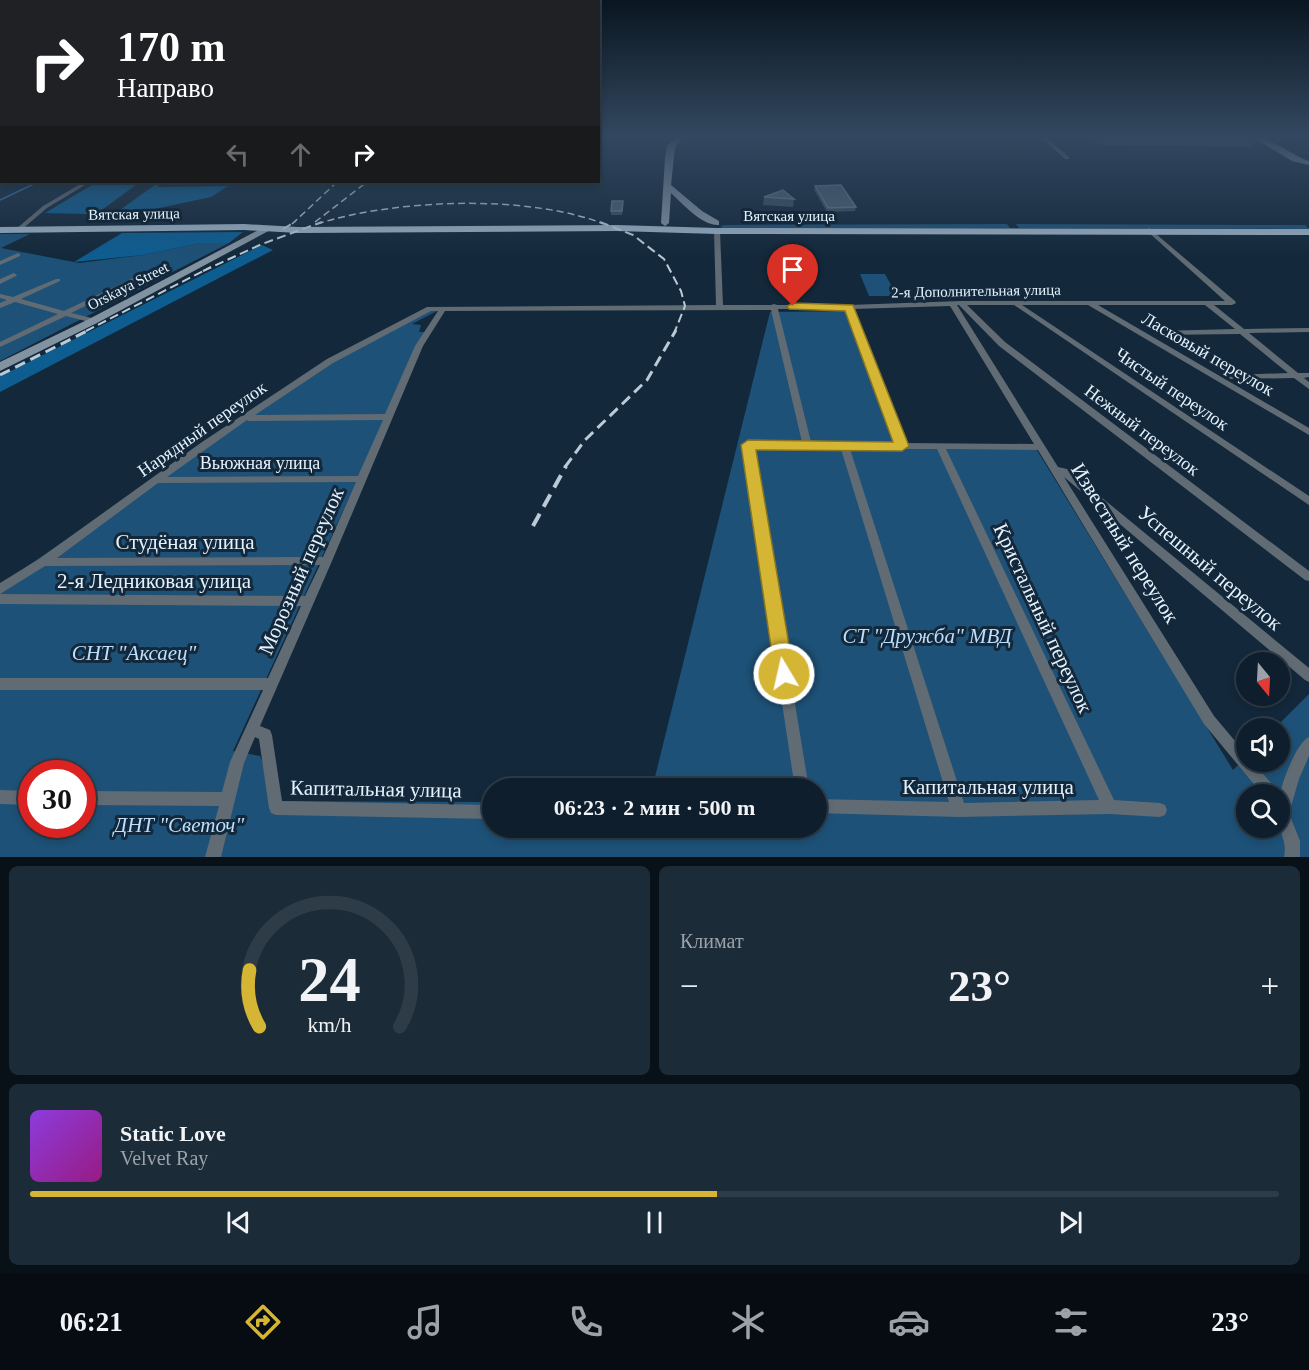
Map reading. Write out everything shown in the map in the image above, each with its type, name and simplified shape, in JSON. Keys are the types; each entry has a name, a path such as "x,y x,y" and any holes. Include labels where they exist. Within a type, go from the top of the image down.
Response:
{"main road":[{"path":"665,226 669,178"},
{"path":"668,186 716,227"},
{"path":"680,230 699,213"},
{"name":"Вятская улица","path":"6,231 665,226 690,223 716,227"},
{"name":"Вятская улица","path":"665,226 680,230 716,227 1308,226"},
{"name":"Вятская улица","path":"1015,226 1149,230 1308,226"},
{"name":"Orskaya Street","path":"0,367 93,321 269,228"}],"street":[{"path":"6,231 85,183"},
{"path":"716,227 720,308"},
{"name":"2-я Дополнительная улица","path":"430,309 849,307 957,303 1232,303 1149,230"},
{"path":"0,263 18,255"},
{"path":"0,345 158,268"},
{"path":"0,282 14,275"},
{"path":"0,306 58,280"},
{"path":"0,296 93,321"},
{"name":"Известный переулок","path":"957,303 1041,447 1209,720 1263,784"},
{"name":"Нежный переулок","path":"957,303 1002,344 1309,577"},
{"path":"1207,303 1309,386"},
{"name":"Чистый переулок","path":"1016,304 1309,501"},
{"name":"Ласковый переулок","path":"1091,304 1309,432"},
{"path":"774,306 807,446"},
{"path":"849,307 902,446"},
{"name":"Нарядный переулок","path":"0,589 43,562 205,444 330,361 430,309"},
{"name":"Морозный переулок","path":"213,857 237,762 327,561 419,346 443,309"},
{"path":"1158,333 1309,330"},
{"path":"1233,378 1309,375"},
{"path":"247,418 389,417"},
{"path":"800,778 748,445 1041,447"},
{"name":"Кристальный переулок","path":"940,446 1110,807"},
{"path":"845,447 959,810"},
{"name":"Успешный переулок","path":"1056,470 1064,471 1309,676"},
{"name":"Вьюжная улица","path":"158,480 362,479"},
{"name":"Студёная улица","path":"43,562 327,561"},
{"name":"2-я Ледниковая улица","path":"0,599 308,601"},
{"path":"0,684 272,684"},
{"name":"Капитальная улица","path":"253,729 266,735 276,808 482,812"},
{"path":"1290,786 1309,744"},
{"path":"0,797 18,798"},
{"path":"96,798 227,799"},
{"name":"Капитальная улица","path":"827,806 959,810 1110,807 1160,810"},
{"path":"1290,833 1295,847 1292,857"}],"green space":[{"path":"1007,224 1010,228 726,229 720,227 724,225"},
{"path":"1016,224 1305,225 1309,229 1019,228"},
{"path":"0,234 30,234 1,248 79,263 143,255 201,243 229,243 0,361"},
{"path":"860,274 885,274 897,296 869,296"},
{"name":"СТ \"Дружба\" МВД","path":"431,310 439,310 412,324 421,325 419,332 425,332 233,751 260,756 280,801 482,802 482,838 827,838 827,778 655,778 770,312 848,311 901,447 1035,447 1233,770 1236,767 1236,772 1290,772 1290,718 1285,718 1309,694 1309,857 0,857 0,585 303,377"}],"shaded area":[{"path":"95,183 139,183 99,212 117,212 158,183 162,183 157,187 228,186 211,197 126,215 45,213"},
{"path":"243,232 229,243 201,243 143,255 74,262 122,233"},
{"path":"262,245 273,250 0,392 0,376"}],"building":[{"path":"841,185 856,207 828,208 815,186"},
{"path":"783,190 794,199 764,197"},
{"path":"612,201 623,201 622,211 611,211"}],"waterway":[{"path":"0,200 36,183"}],"railway":[{"path":"293,223 336,183"},
{"path":"315,222 366,183"},
{"path":"317,224 384,209 461,203 538,208 573,214 604,224"},
{"path":"205,270 262,244 322,222"},
{"path":"600,222 633,235 664,259 681,291 685,306 675,331"},
{"path":"283,229 293,223"},
{"path":"205,270 211,267"},
{"path":"86,331 205,270"},
{"path":"0,375 89,330"},
{"path":"565,467 585,440 647,380 676,330"},
{"path":"533,526 566,466"}],"route":[{"path":"784,674 748,445 902,446 849,307 793,306"}],"park label":[{"name":"СНТ \"Аксаец\"","path":"134,653"},
{"name":"ДНТ \"Светоч\"","path":"179,825"}]}
